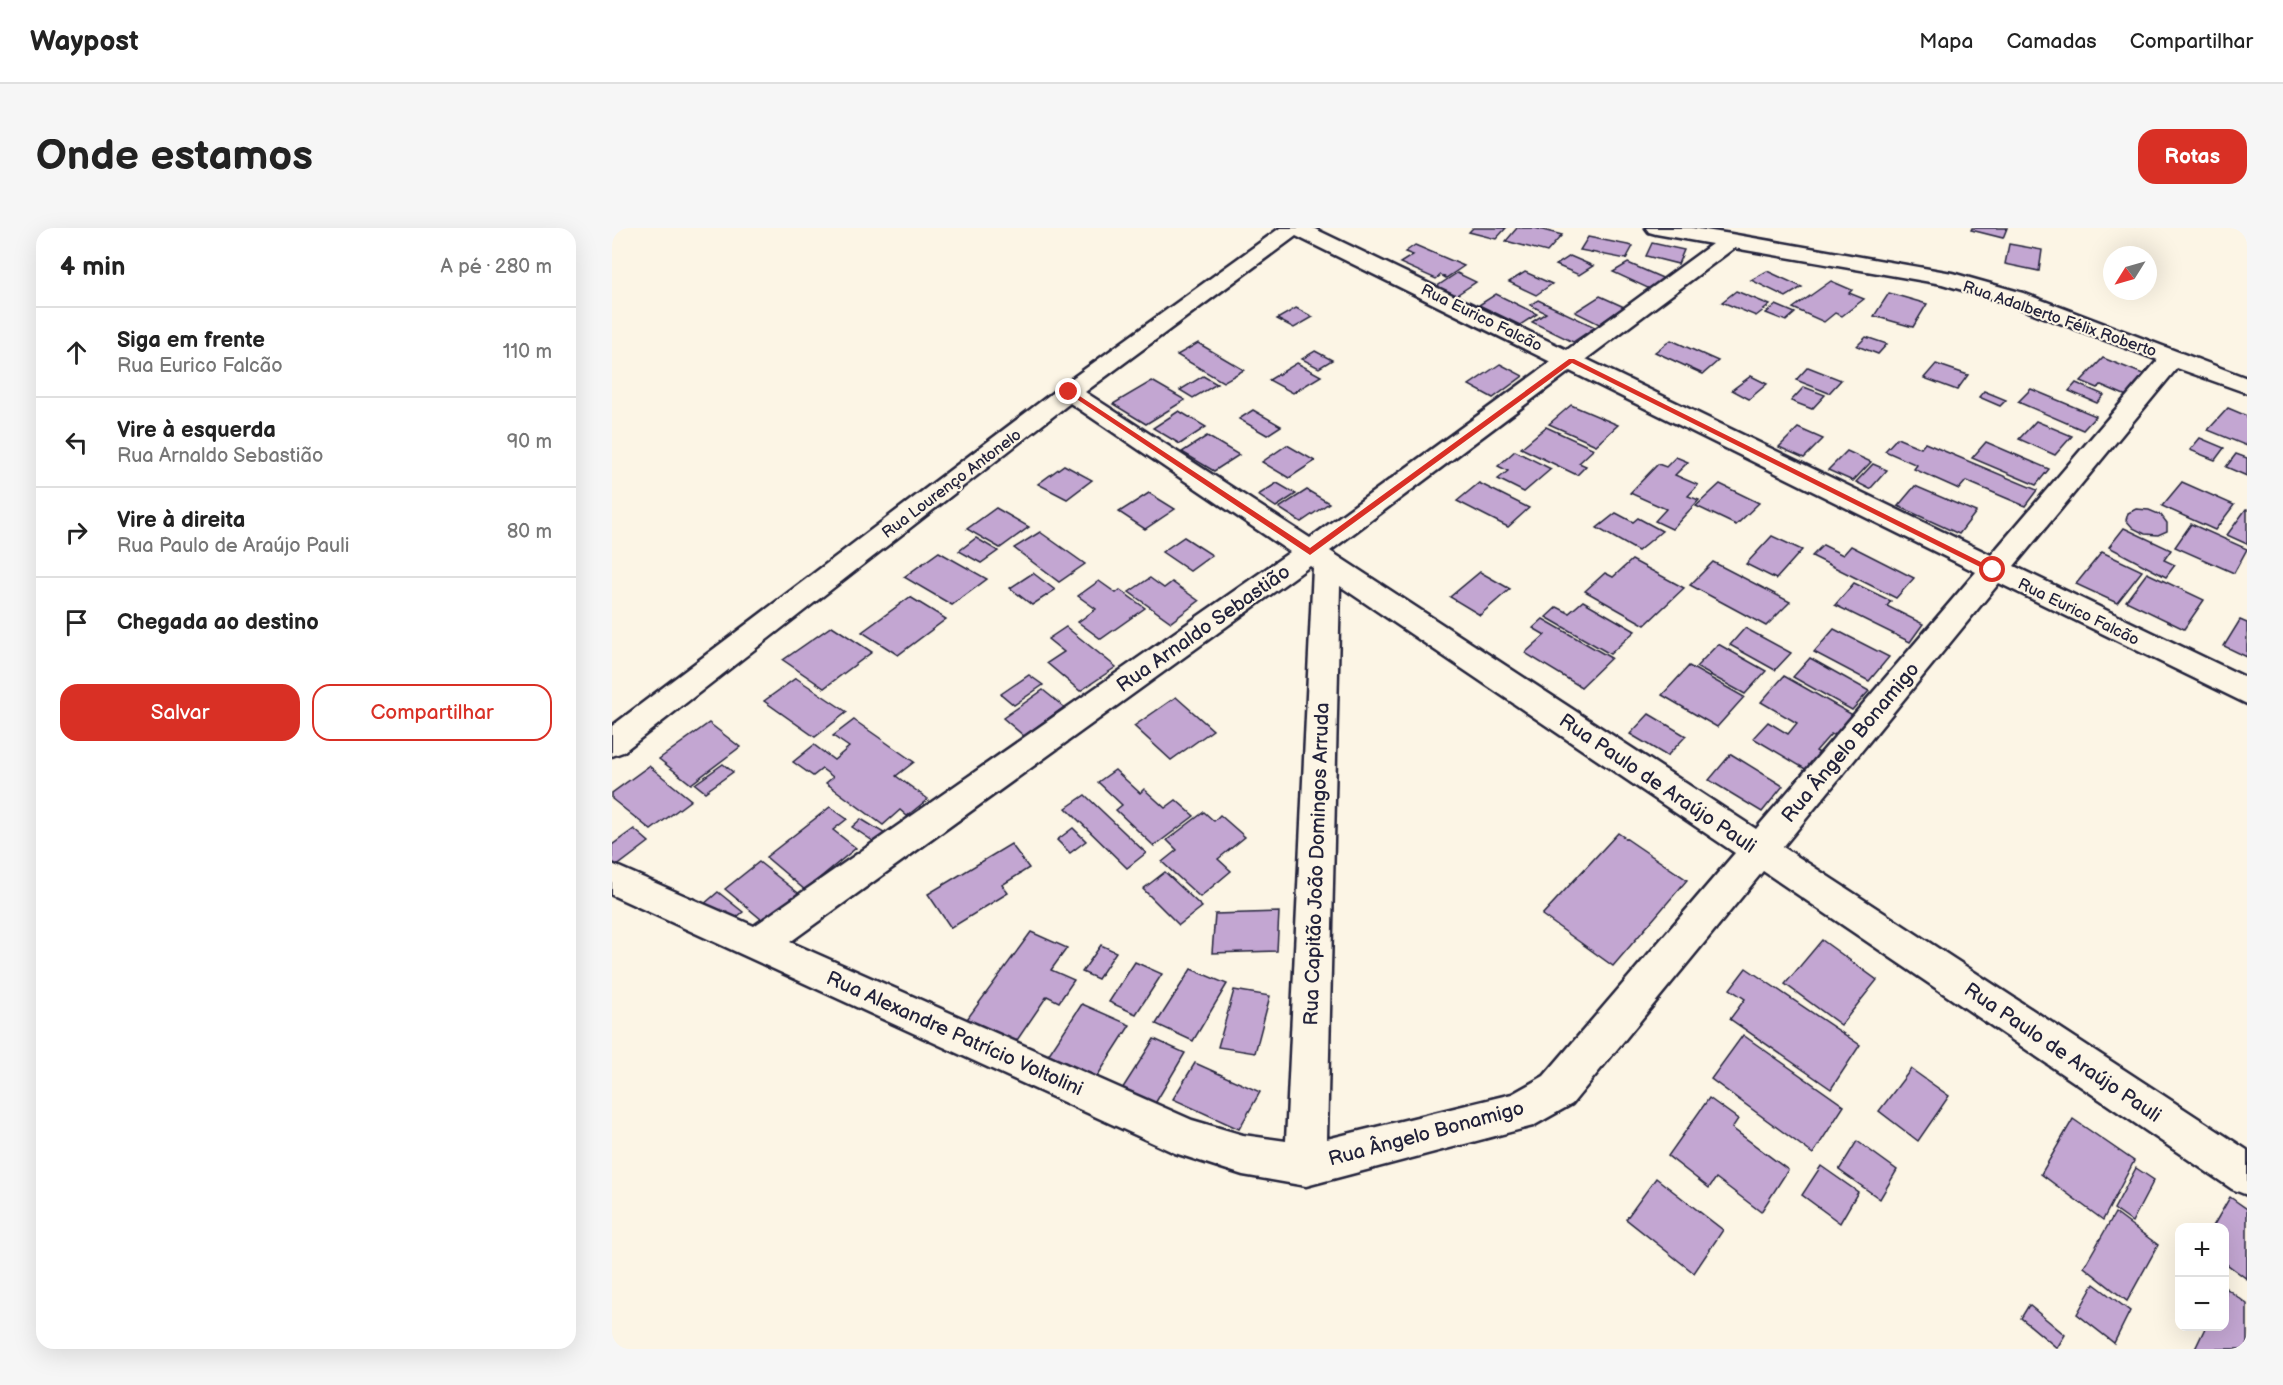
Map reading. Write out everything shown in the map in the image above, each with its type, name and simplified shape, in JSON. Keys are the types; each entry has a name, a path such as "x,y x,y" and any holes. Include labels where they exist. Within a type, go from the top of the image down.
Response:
{"street":[{"name":"Rua Eurico Falcão","path":"1295,228 1571,360 1993,570 2247,692"},
{"name":"Rua Lourenço Antonelo","path":"612,743 1069,392 1295,228"},
{"name":"Rua Adalberto Félix Roberto","path":"1656,228 1944,278 2015,298 2247,386"},
{"name":"Rua Arnaldo Sebastião","path":"758,944 1318,558 1571,360 1731,240"},
{"name":"Rua Ângelo Bonamigo","path":"1306,1165 1520,1112 1558,1090 2174,357"},
{"name":"Rua Paulo de Araújo Pauli","path":"1069,392 2247,1174"},
{"name":"Rua Capitão João Domingos Arruda","path":"1306,1165 1318,558"},
{"name":"Rua Alexandre Patrício Voltolini","path":"612,879 1190,1139 1243,1155 1306,1165"}],"building":[{"path":"1473,228 1506,228 1496,239 1469,232"},
{"path":"1517,228 1535,228 1562,235 1547,252 1506,241"},
{"path":"1972,228 2007,228 2003,238 1971,230"},
{"path":"1588,237 1633,246 1626,259 1580,250"},
{"path":"1652,243 1684,250 1678,264 1646,256"},
{"path":"2009,244 2042,250 2039,271 2005,264"},
{"path":"1415,245 1464,266 1446,278 1441,275 1436,279 1400,263 1413,255 1405,252"},
{"path":"1570,256 1593,266 1579,275 1556,265"},
{"path":"1628,263 1667,280 1652,290 1613,272"},
{"path":"1767,271 1802,287 1786,297 1751,280"},
{"path":"1525,272 1552,284 1536,295 1509,282"},
{"path":"1457,273 1476,282 1455,296 1436,287"},
{"path":"1831,281 1852,290 1849,293 1864,299 1842,316 1835,313 1824,322 1793,308"},
{"path":"1736,291 1770,305 1756,316 1722,302"},
{"path":"1889,293 1927,304 1913,327 1874,316"},
{"path":"1496,294 1537,314 1520,325 1479,305"},
{"path":"1600,296 1624,307 1599,324 1575,312"},
{"path":"1538,300 1595,327 1573,342 1532,322 1546,313 1530,305"},
{"path":"1776,305 1795,313 1786,321 1766,313"},
{"path":"1296,308 1313,317 1294,328 1277,319"},
{"path":"1866,337 1887,344 1878,354 1857,346"},
{"path":"1671,340 1718,361 1703,374 1655,352"},
{"path":"1198,343 1244,370 1223,382 1177,355"},
{"path":"1315,351 1332,360 1319,368 1302,359"},
{"path":"2103,358 2148,376 2129,397 2101,385 2098,388 2081,381"},
{"path":"1297,363 1321,376 1293,393 1269,380"},
{"path":"1500,364 1523,376 1493,398 1469,385"},
{"path":"1936,364 1968,375 1957,390 1924,378"},
{"path":"1808,367 1841,380 1829,393 1796,380"},
{"path":"1203,376 1217,384 1193,398 1180,390"},
{"path":"1751,376 1767,384 1749,399 1732,390"},
{"path":"1152,381 1185,400 1146,424 1113,404"},
{"path":"2076,383 2104,395 2097,403 2069,391"},
{"path":"1804,387 1825,395 1812,409 1791,401"},
{"path":"2031,389 2096,416 2083,430 2018,402"},
{"path":"1984,391 2006,400 2000,406 1979,397"},
{"path":"1571,405 1618,425 1596,445 1549,424"},
{"path":"2228,408 2247,416 2247,446 2208,430"},
{"path":"1253,410 1281,426 1267,435 1239,419"},
{"path":"1179,411 1206,427 1180,444 1153,428"},
{"path":"2036,421 2072,436 2055,455 2019,439"},
{"path":"1546,427 1594,449 1579,463 1586,466 1577,475 1521,448"},
{"path":"1798,428 1823,439 1804,458 1779,447"},
{"path":"1207,436 1239,455 1214,471 1182,452"},
{"path":"1897,438 1921,448 1925,443 2037,490 2025,506 1966,481 1959,489 1914,469 1917,465 1885,451"},
{"path":"2200,438 2224,448 2215,460 2190,450"},
{"path":"1986,442 2049,469 2036,485 1972,458"},
{"path":"1287,445 1315,461 1289,478 1262,462"},
{"path":"1515,451 1551,469 1524,492 1498,479 1508,471 1498,466"},
{"path":"1847,451 1871,462 1853,481 1828,470"},
{"path":"2236,454 2247,458 2247,476 2226,467"},
{"path":"1676,457 1688,462 1675,475 1698,485 1688,496 1699,500 1672,529 1655,521 1666,509 1630,493 1658,464 1666,467"},
{"path":"1873,464 1887,470 1870,489 1856,482"},
{"path":"1064,465 1092,480 1067,499 1038,484"},
{"path":"2182,482 2234,505 2215,530 2162,506"},
{"path":"1277,483 1296,494 1276,507 1258,495"},
{"path":"1479,483 1529,508 1508,527 1457,501"},
{"path":"1720,484 1759,503 1736,525 1696,506"},
{"path":"1915,486 1976,512 1959,534 1898,506"},
{"path":"1307,490 1329,503 1301,522 1279,508"},
{"path":"1149,493 1175,509 1145,529 1119,512"},
{"path":"996,508 1029,527 1000,548 967,529"},
{"path":"2136,509 2149,510 2161,515 2167,523 2167,531 2158,535 2145,534 2133,528 2126,520 2128,513"},
{"path":"2247,509 2247,544 2227,535"},
{"path":"1616,513 1633,522 1638,518 1662,531 1638,551 1597,528"},
{"path":"2191,524 2247,549 2234,573 2175,547"},
{"path":"2124,528 2171,550 2164,560 2175,565 2166,577 2109,547"},
{"path":"1040,532 1085,564 1059,582 1014,548"},
{"path":"1772,536 1802,550 1776,579 1746,564"},
{"path":"1184,537 1212,555 1190,571 1162,552"},
{"path":"976,538 998,551 981,563 959,551"},
{"path":"1823,545 1843,555 1851,546 1914,578 1896,598 1812,556"},
{"path":"939,552 987,579 952,605 904,577"},
{"path":"2102,552 2142,571 2117,603 2076,584"},
{"path":"1632,560 1684,588 1645,625 1585,591 1605,573 1613,577"},
{"path":"1713,562 1790,602 1766,626 1690,585"},
{"path":"1480,572 1510,589 1480,615 1450,597"},
{"path":"1033,573 1055,590 1032,605 1010,588"},
{"path":"2147,573 2204,600 2184,629 2126,601"},
{"path":"1150,578 1164,588 1172,582 1199,601 1171,622 1129,592"},
{"path":"1099,581 1116,593 1120,590 1145,608 1101,639 1078,622 1096,609 1078,596"},
{"path":"1854,583 1891,601 1887,606 1923,624 1910,642 1835,605"},
{"path":"910,597 946,619 898,655 862,632"},
{"path":"1583,601 1635,631 1610,654 1546,617 1557,607 1569,613"},
{"path":"1543,619 1611,658 1581,687 1525,653 1545,635 1533,628"},
{"path":"2240,620 2247,623 2247,657 2224,646"},
{"path":"832,626 872,652 824,688 783,660"},
{"path":"1066,627 1116,667 1080,691 1047,663 1064,652 1048,639"},
{"path":"1745,628 1791,653 1775,670 1730,645"},
{"path":"1834,629 1889,657 1869,681 1814,652"},
{"path":"1718,644 1766,671 1745,694 1696,667"},
{"path":"1810,658 1869,691 1852,710 1793,677"},
{"path":"1689,666 1744,697 1717,727 1662,695"},
{"path":"1029,675 1043,685 1014,705 1001,694"},
{"path":"1784,676 1858,718 1841,739 1831,734 1816,751 1826,757 1812,773 1753,738 1768,722 1788,734 1797,723 1761,702"},
{"path":"796,678 847,712 815,737 764,701"},
{"path":"1043,690 1064,707 1024,736 1003,718"},
{"path":"1176,697 1213,730 1171,760 1134,726"},
{"path":"1649,714 1686,736 1667,756 1630,734"},
{"path":"854,720 914,762 896,776 928,799 907,816 900,810 883,825 826,783 833,777 822,769 813,776 793,762 814,745 834,760 849,747 833,736"},
{"path":"709,723 740,747 691,784 659,759"},
{"path":"1731,754 1783,786 1762,812 1709,780"},
{"path":"723,764 733,772 705,792 695,784"},
{"path":"649,766 691,800 651,830 612,799 612,793"},
{"path":"1115,770 1140,793 1144,789 1165,808 1176,800 1194,816 1154,846 1116,810 1122,805 1098,782"},
{"path":"1085,795 1146,853 1127,868 1066,808"},
{"path":"830,807 847,819 833,830 856,848 805,890 766,857"},
{"path":"1204,812 1214,821 1220,815 1245,837 1218,859 1231,871 1200,897 1162,862 1177,850 1167,840"},
{"path":"861,819 892,838 882,847 852,827"},
{"path":"1073,828 1086,841 1070,853 1057,840"},
{"path":"634,829 649,842 612,870 612,845"},
{"path":"1618,833 1687,880 1613,966 1542,915"},
{"path":"1011,844 1029,868 1002,885 1008,893 951,928 928,894"},
{"path":"759,862 802,896 767,924 725,889"},
{"path":"1165,872 1202,907 1179,925 1143,889"},
{"path":"718,892 743,912 727,925 703,905"},
{"path":"1279,912 1277,951 1212,953 1215,914"},
{"path":"1031,932 1067,948 1051,970 1074,980 1059,1002 1047,996 1011,1049 962,1026"},
{"path":"1822,940 1877,980 1841,1025 1785,984"},
{"path":"1101,945 1116,952 1098,979 1082,972"},
{"path":"1135,962 1162,974 1136,1014 1109,1002"},
{"path":"1746,968 1860,1045 1831,1089 1730,1019 1745,999 1730,989"},
{"path":"1191,969 1227,984 1193,1041 1156,1024"},
{"path":"1234,990 1270,996 1255,1053 1218,1047"},
{"path":"1082,1004 1130,1025 1089,1089 1041,1066"},
{"path":"1743,1035 1844,1106 1813,1154 1711,1079"},
{"path":"1154,1039 1185,1053 1150,1112 1117,1097"},
{"path":"1195,1063 1260,1092 1239,1129 1173,1099"},
{"path":"1911,1069 1949,1096 1918,1141 1879,1111"},
{"path":"1709,1098 1738,1119 1732,1128 1788,1170 1761,1212 1716,1178 1709,1188 1668,1156"},
{"path":"2073,1119 2134,1161 2103,1220 2041,1174"},
{"path":"1857,1141 1897,1170 1880,1199 1839,1170"},
{"path":"1821,1166 1858,1192 1840,1223 1802,1195"},
{"path":"2136,1168 2154,1180 2132,1222 2114,1209"},
{"path":"1656,1178 1723,1230 1694,1273 1626,1219"},
{"path":"2230,1197 2247,1209 2247,1279 2229,1266 2229,1223 2215,1223"},
{"path":"2115,1213 2158,1245 2127,1301 2084,1267"},
{"path":"2094,1284 2130,1311 2114,1343 2077,1314"},
{"path":"2229,1290 2247,1304 2247,1349 2195,1349 2204,1331 2229,1331"},
{"path":"2029,1305 2065,1335 2057,1348 2021,1318"}],"route":[{"path":"1069,392 1310,552 1571,360 1993,570"}]}
